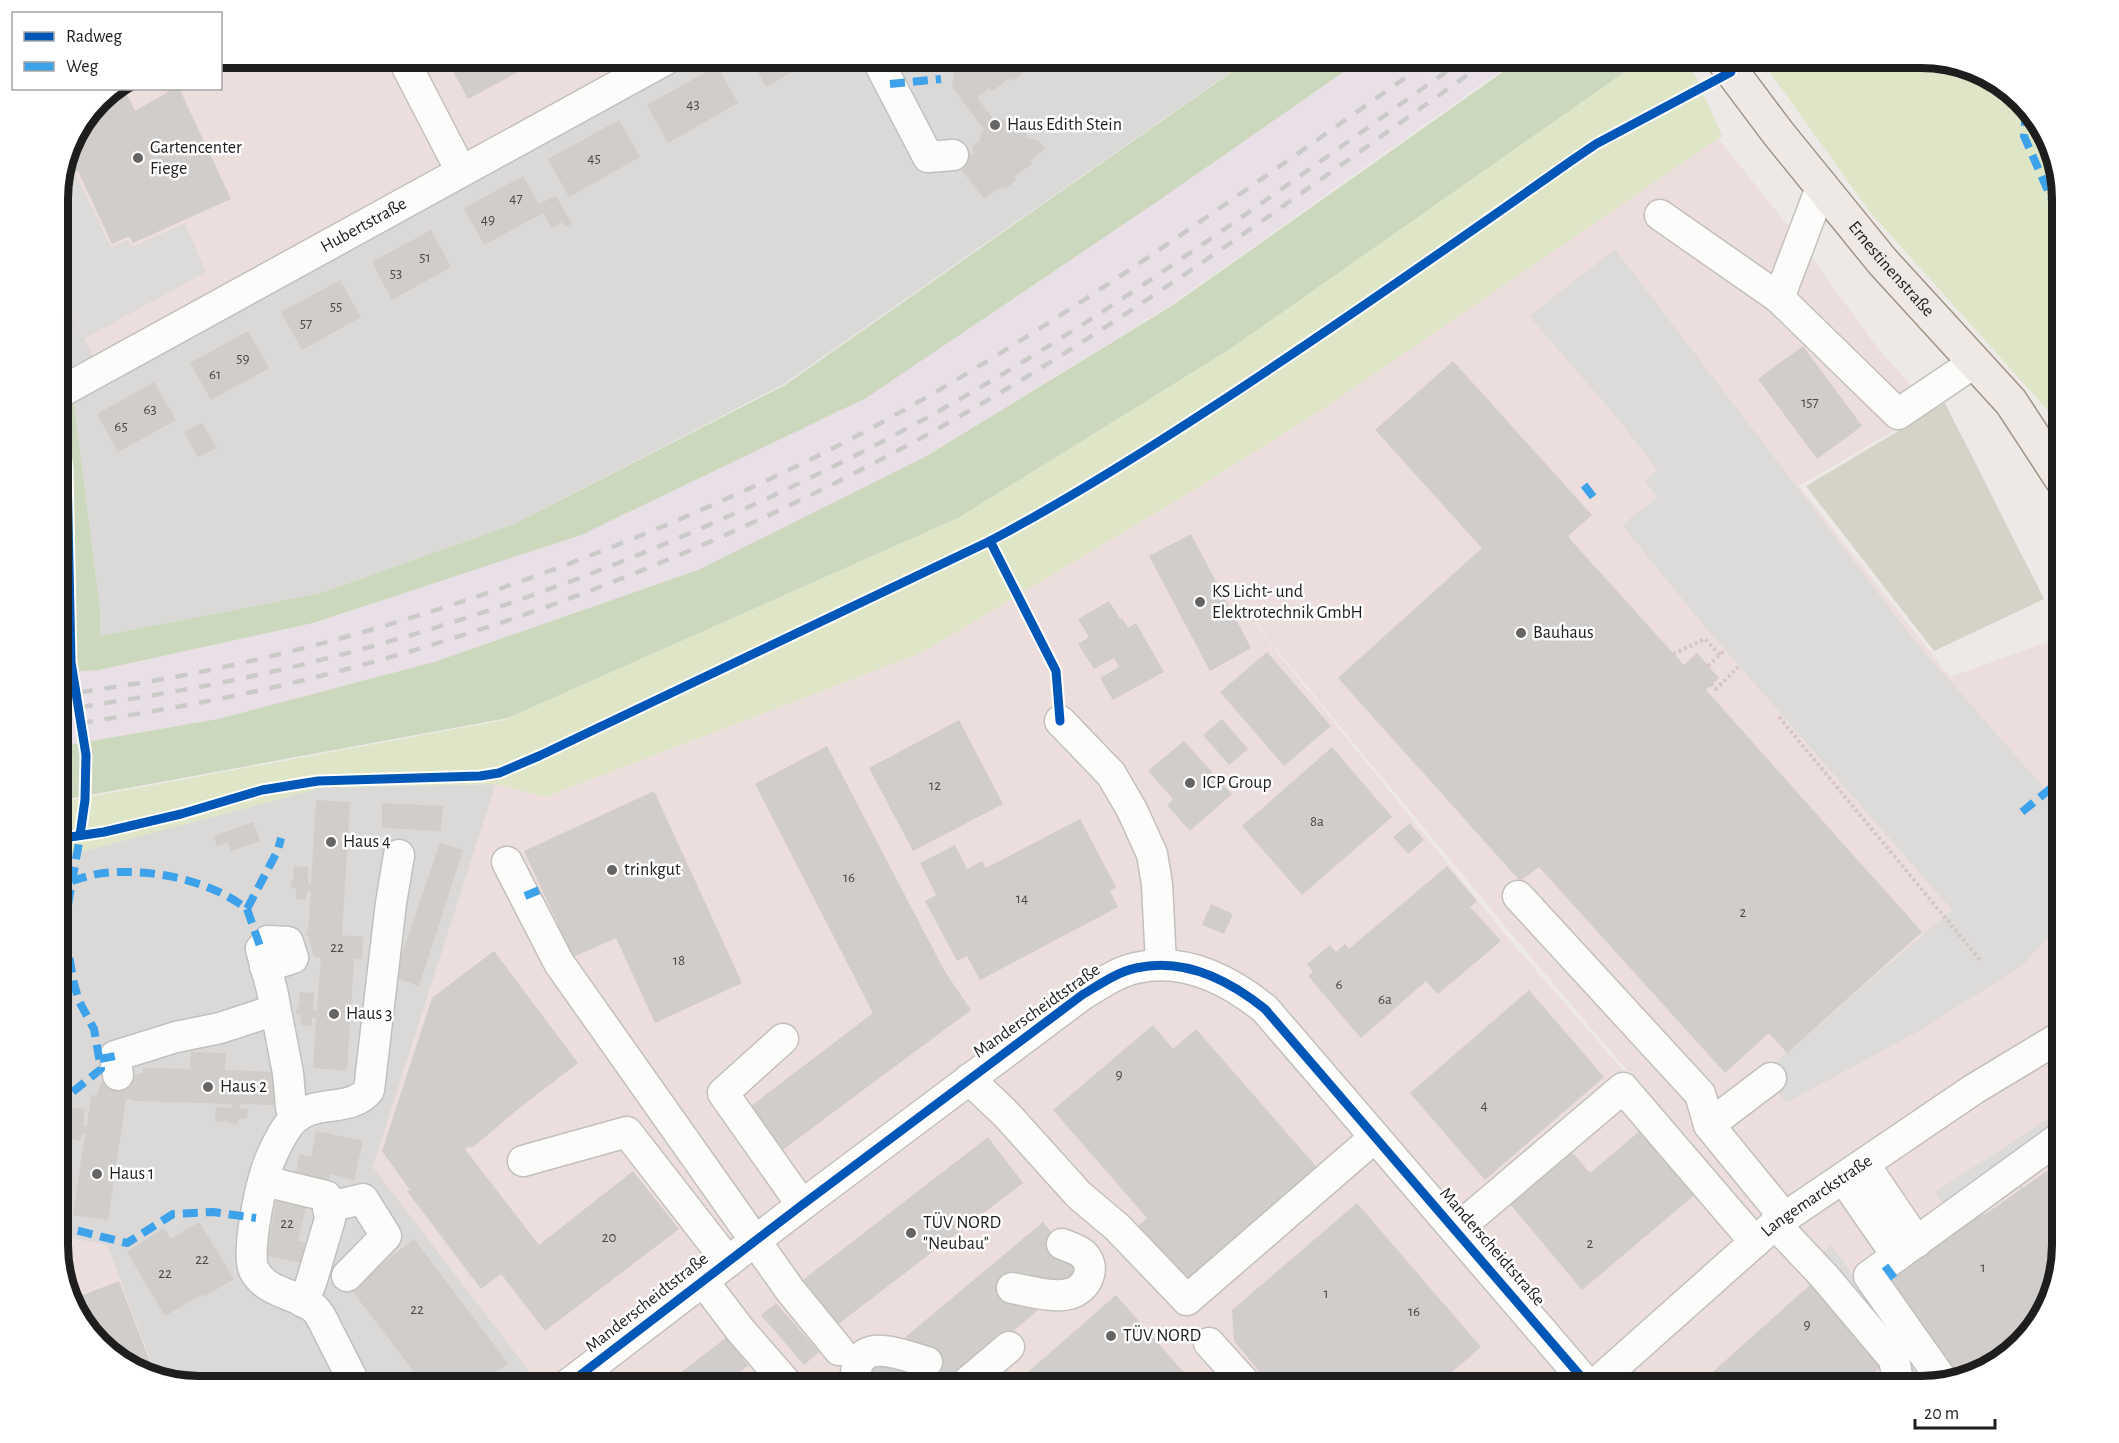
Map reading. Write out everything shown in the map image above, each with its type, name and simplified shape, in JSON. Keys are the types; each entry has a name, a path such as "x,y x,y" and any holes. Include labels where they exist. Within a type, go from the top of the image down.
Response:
{"main road":[{"name":"Ernestinenstraße","path":"1729,67 1778,133 1882,261 2011,402 2052,465"}],"street":[{"path":"408,68 461,171"},
{"name":"Hubertstraße","path":"68,388 650,68"},
{"path":"882,68 928,157 953,155"},
{"path":"1779,298 1822,185"},
{"path":"1660,214 1779,298 1898,414 1975,362"},
{"path":"1060,721 1111,774 1132,810 1152,854 1157,884 1161,964"},
{"path":"351,1376 317,1311 272,1288 258,1275 253,1266 254,1233 266,1169 291,1123 314,1108 356,1100 364,1096 371,1085 389,913 399,855"},
{"path":"507,862 559,963 790,1290 839,1350"},
{"path":"1518,896 1700,1094 1709,1125 1771,1228"},
{"name":"Manderscheidtstraße","path":"587,1376 756,1240 1082,995 1110,978 1135,968 1161,964 1190,968 1218,977 1243,991 1265,1009 1582,1376"},
{"path":"265,967 288,1073 291,1108 297,1117"},
{"path":"118,1075 115,1056 176,1037 220,1029 275,1010"},
{"path":"783,1039 723,1093 802,1205"},
{"name":"Langemarckstraße","path":"1602,1376 1771,1228 1974,1089 2052,1042"},
{"path":"1709,1125 1771,1078"},
{"path":"969,1079 1006,1114 1079,1195 1117,1227 1187,1300 1375,1137"},
{"path":"1456,1230 1623,1088 1824,1276 1894,1359 1897,1376"},
{"path":"523,1161 627,1132 728,1262"},
{"path":"1938,1374 1869,1276 1916,1250 2052,1144"},
{"path":"1854,1171 1916,1250"},
{"path":"264,1181 326,1196 330,1219 303,1302"},
{"path":"328,1207 363,1199 386,1236 347,1276"},
{"path":"1012,1288 1053,1296 1070,1294 1083,1287 1088,1280 1089,1271 1084,1255 1062,1244"},
{"path":"703,1281 741,1331 769,1376"},
{"path":"1209,1342 1239,1376"},
{"path":"975,1376 1010,1347"},
{"path":"856,1376 861,1359 866,1353 873,1351 888,1352 927,1362"}],"path":[{"path":"1673,654 1705,639 1720,656"},
{"path":"1708,666 1724,651"},
{"path":"1711,684 1716,689 1738,667"},
{"path":"1779,717 1981,961"}],"shaded area":[{"path":"1237,67 784,384 514,524 321,593 100,636 100,609 72,388 655,68"},
{"path":"1345,67 1506,67 1169,306 925,457 698,570 434,662 218,719 68,745 68,672 100,670 313,623 581,535"},
{"path":"222,68 645,68 100,368 68,310 68,190 72,164 81,140 106,106 126,90 222,90"},
{"path":"1705,122 1790,228 1877,347 1932,409 1799,486 1950,677 2052,640 2052,1245 2045,1287 2038,1303 2019,1331 2007,1343 1979,1362 1963,1369 1921,1376 1607,1376 1766,1234 1514,937 1266,637 1227,570 1264,636 1509,939 1762,1231 1601,1376 533,1376 373,1167 496,784 545,797 921,653 1184,496 1323,409"},
{"name":"Gartencenter Fiege","path":"76,175 111,247 127,240 132,247 185,223 206,272 84,339 68,309 69,178"},
{"path":"1615,249 1914,640 2052,797 2052,933 2023,965 1919,1031 1786,1103 1764,1072 1952,910 1700,621 1622,525 1657,497 1645,481 1657,470 1619,420 1529,316"},
{"path":"68,310 100,368 68,386"},
{"path":"1945,403 2044,599 1934,651 1806,486"},
{"path":"496,784 373,1167 533,1376 198,1376 156,1369 153,1368 107,1245 68,1238 68,855 321,788"},
{"path":"2052,1116 2052,1136 1945,1207 1935,1192"},
{"path":"68,1238 107,1245 153,1368 126,1353 106,1337 85,1310 77,1295 69,1262"},
{"path":"1832,1245 1922,1376 1875,1376 1891,1362 1808,1265"}],"green space":[{"path":"1238,67 1350,67 1155,203 866,398 581,535 313,623 99,670 68,672 68,390 72,388 100,609 100,636 321,593 514,524 785,385"},
{"path":"1510,67 1632,67 1230,349 958,518 508,718 68,799 68,745 218,719 434,662 698,570 925,457 1173,305"},
{"path":"1632,67 1691,67 1722,136 1323,409 1184,496 921,653 545,797 496,784 321,788 68,855 68,801 504,720 958,518 1230,349"},
{"path":"1766,67 1921,67 1955,72 1979,81 2007,100 2019,112 2038,140 2045,156 2052,198 2052,415 1870,212"}],"building":[{"path":"451,68 518,68 520,71 468,99"},
{"path":"714,68 718,68 738,103 668,143 647,105"},
{"path":"756,68 800,68 766,87"},
{"name":"Haus Edith Stein","path":"952,68 1024,68 1022,69 1024,72 1013,81 1010,78 992,91 989,88 977,98 995,121 999,118 1013,129 1023,129 1029,139 1038,140 1045,149 1030,161 1032,164 1014,177 1016,180 1005,189 1002,186 984,199 962,171 963,160 973,153 973,145 980,140 981,132 984,130 952,87 954,70"},
{"name":"Gartencenter Fiege","path":"172,90 180,90 231,199 133,243 129,236 112,244 78,171 70,175 77,148 95,119 112,100 125,91 135,111"},
{"path":"619,120 640,157 569,197 548,159"},
{"path":"523,176 539,204 556,196 572,224 565,227 562,222 552,228 543,213 484,245 464,208"},
{"path":"431,230 451,267 392,300 372,262"},
{"path":"340,280 361,317 302,350 281,312"},
{"path":"248,331 269,368 211,400 190,363"},
{"path":"1803,346 1862,426 1817,459 1758,379"},
{"name":"Bauhaus","path":"1453,361 1592,515 1569,535 1569,538 1683,664 1697,653 1719,678 1706,690 1922,932 1787,1053 1769,1033 1725,1073 1539,867 1520,881 1338,678 1482,548 1375,430"},
{"path":"154,382 176,420 118,452 97,414"},
{"path":"202,423 217,448 198,457 184,432"},
{"name":"KS Licht- und Elektrotechnik GmbH","path":"1191,534 1251,648 1210,671 1149,556"},
{"path":"1109,601 1128,628 1136,623 1164,672 1113,700 1100,678 1119,667 1114,658 1094,669 1078,644 1089,637 1078,619"},
{"path":"1267,652 1331,726 1284,766 1220,692"},
{"path":"1222,719 1248,749 1229,765 1203,735"},
{"path":"959,720 1003,804 913,851 869,768"},
{"name":"ICP Group","path":"1184,741 1232,794 1190,831 1167,805 1173,799 1148,771"},
{"path":"827,746 944,970 971,1010 780,1152 747,1109 873,1013 755,784"},
{"path":"1332,747 1392,817 1302,895 1242,826"},
{"name":"trinkgut","path":"654,791 742,983 655,1023 616,938 573,957 524,851"},
{"path":"316,800 350,802 342,935 363,937 362,959 354,959 347,1071 313,1068 316,1019 312,1018 312,1026 301,1025 301,1015 295,1014 300,1001 299,992 314,993 313,1010 317,1010 321,957 314,957 308,935 306,935 311,891 307,891 306,900 296,899 296,889 290,887 294,866 308,867 308,883 311,883"},
{"path":"382,803 443,806 441,831 382,828"},
{"path":"1080,819 1116,887 1110,891 1118,907 980,980 967,956 957,961 925,901 936,895 920,863 955,845 967,869 982,861 986,868"},
{"path":"253,822 260,841 231,851 228,842 217,846 214,836"},
{"path":"1410,823 1424,840 1408,854 1393,837"},
{"path":"440,843 463,850 419,986 394,977"},
{"path":"1447,866 1477,901 1470,907 1501,941 1438,994 1426,981 1361,1038 1308,976 1313,972 1307,964 1330,945 1336,952 1345,944 1349,949"},
{"path":"1211,904 1233,914 1224,934 1202,925"},
{"path":"494,951 578,1063 472,1148 470,1146 465,1149 539,1245 633,1171 679,1229 545,1331 501,1274 481,1289 407,1191 410,1190 382,1151 432,998"},
{"path":"1529,990 1604,1077 1485,1180 1410,1093"},
{"path":"1153,1025 1173,1049 1196,1029 1321,1172 1190,1286 1138,1226 1147,1218 1053,1110"},
{"path":"191,1052 226,1053 225,1070 275,1072 274,1105 240,1104 240,1108 248,1109 247,1118 238,1120 237,1125 224,1121 215,1122 216,1107 231,1108 232,1104 126,1099 108,1220 73,1215 85,1134 82,1133 80,1141 70,1139 71,1130 68,1129 68,1122 71,1116 70,1107 85,1109 83,1125 87,1126 91,1095 97,1096 100,1083 143,1073 143,1068 190,1069"},
{"path":"1648,1124 1703,1188 1582,1290 1504,1197 1566,1145 1590,1173"},
{"path":"316,1131 363,1141 354,1180 330,1174 328,1185 295,1178 300,1154 311,1157"},
{"name":"TÜV NORD \"Neubau\"","path":"988,1137 1023,1183 833,1328 799,1283"},
{"path":"2052,1167 2052,1245 2045,1287 2029,1317 2007,1343 1979,1362 1947,1373 1871,1266 1971,1196 1984,1215 2021,1189 2020,1184 2023,1188"},
{"path":"277,1197 307,1204 298,1241 306,1242 303,1263 266,1256"},
{"path":"1357,1203 1481,1347 1448,1376 1263,1376 1234,1341 1232,1310"},
{"path":"199,1222 234,1279 204,1297 202,1294 165,1316 127,1252 164,1228 171,1239"},
{"path":"1043,1222 1078,1265 1073,1280 961,1376 866,1376 865,1371"},
{"path":"414,1239 508,1363 491,1376 417,1376 350,1288"},
{"path":"119,1281 152,1367 126,1353 106,1337 78,1297"},
{"path":"1811,1284 1883,1365 1870,1376 1708,1376"},
{"name":"TÜV NORD","path":"1116,1295 1187,1376 1023,1376"},
{"path":"776,1303 819,1352 804,1365 761,1315"},
{"path":"727,1337 748,1366 735,1376 676,1376"}],"railway":[{"path":"68,694 225,667 404,620 579,560 754,486 868,430 1015,344 1157,251 1420,67"},
{"path":"68,709 166,693 275,671 433,628 511,603 588,574 740,511 887,439 1038,353 1183,258 1453,67"},
{"path":"68,725 252,692 359,666 438,643 595,589 747,525 895,452 1050,362 1200,264 1479,67"}],"marked path":[{"path":"890,84 941,79"},
{"path":"2025,121 2024,136 2052,200"},
{"path":"1584,485 1598,503"},
{"path":"2022,812 2052,787"},
{"path":"68,905 81,831"},
{"path":"72,881 92,875 122,872 141,872 179,878 216,890 247,909 278,850 281,838"},
{"path":"525,896 542,889"},
{"path":"247,909 261,949"},
{"path":"68,949 79,1001 94,1029 101,1069 69,1095 68,1100"},
{"path":"100,1059 115,1056"},
{"path":"68,1228 127,1243 173,1214 213,1212 256,1218"},
{"path":"1885,1266 1894,1278"}],"cycle path":[{"path":"68,837 104,832 181,814 262,790 318,781 480,776 499,773 539,756 990,541 1046,510 1184,426 1257,378 1596,144 1731,72"},
{"path":"68,517 71,662 86,755 85,800 80,835"},
{"path":"990,541 1056,671 1060,721"},
{"path":"579,1376 1082,995 1122,972 1154,965 1188,968 1221,980 1265,1009 1580,1376"}],"place":[{"name":"Haus Edith Stein","path":"995,125"},
{"name":"Gartencenter Fiege","path":"138,158"},
{"name":"KS Licht- und Elektrotechnik GmbH","path":"1200,602"},
{"name":"Bauhaus","path":"1521,633"},
{"name":"ICP Group","path":"1190,783"},
{"name":"Haus 4","path":"331,842"},
{"name":"trinkgut","path":"612,870"},
{"name":"Haus 3","path":"334,1014"},
{"name":"Haus 2","path":"208,1087"},
{"name":"Haus 1","path":"97,1174"},
{"name":"TÜV NORD \"Neubau\"","path":"911,1233"},
{"name":"TÜV NORD","path":"1111,1336"}]}
